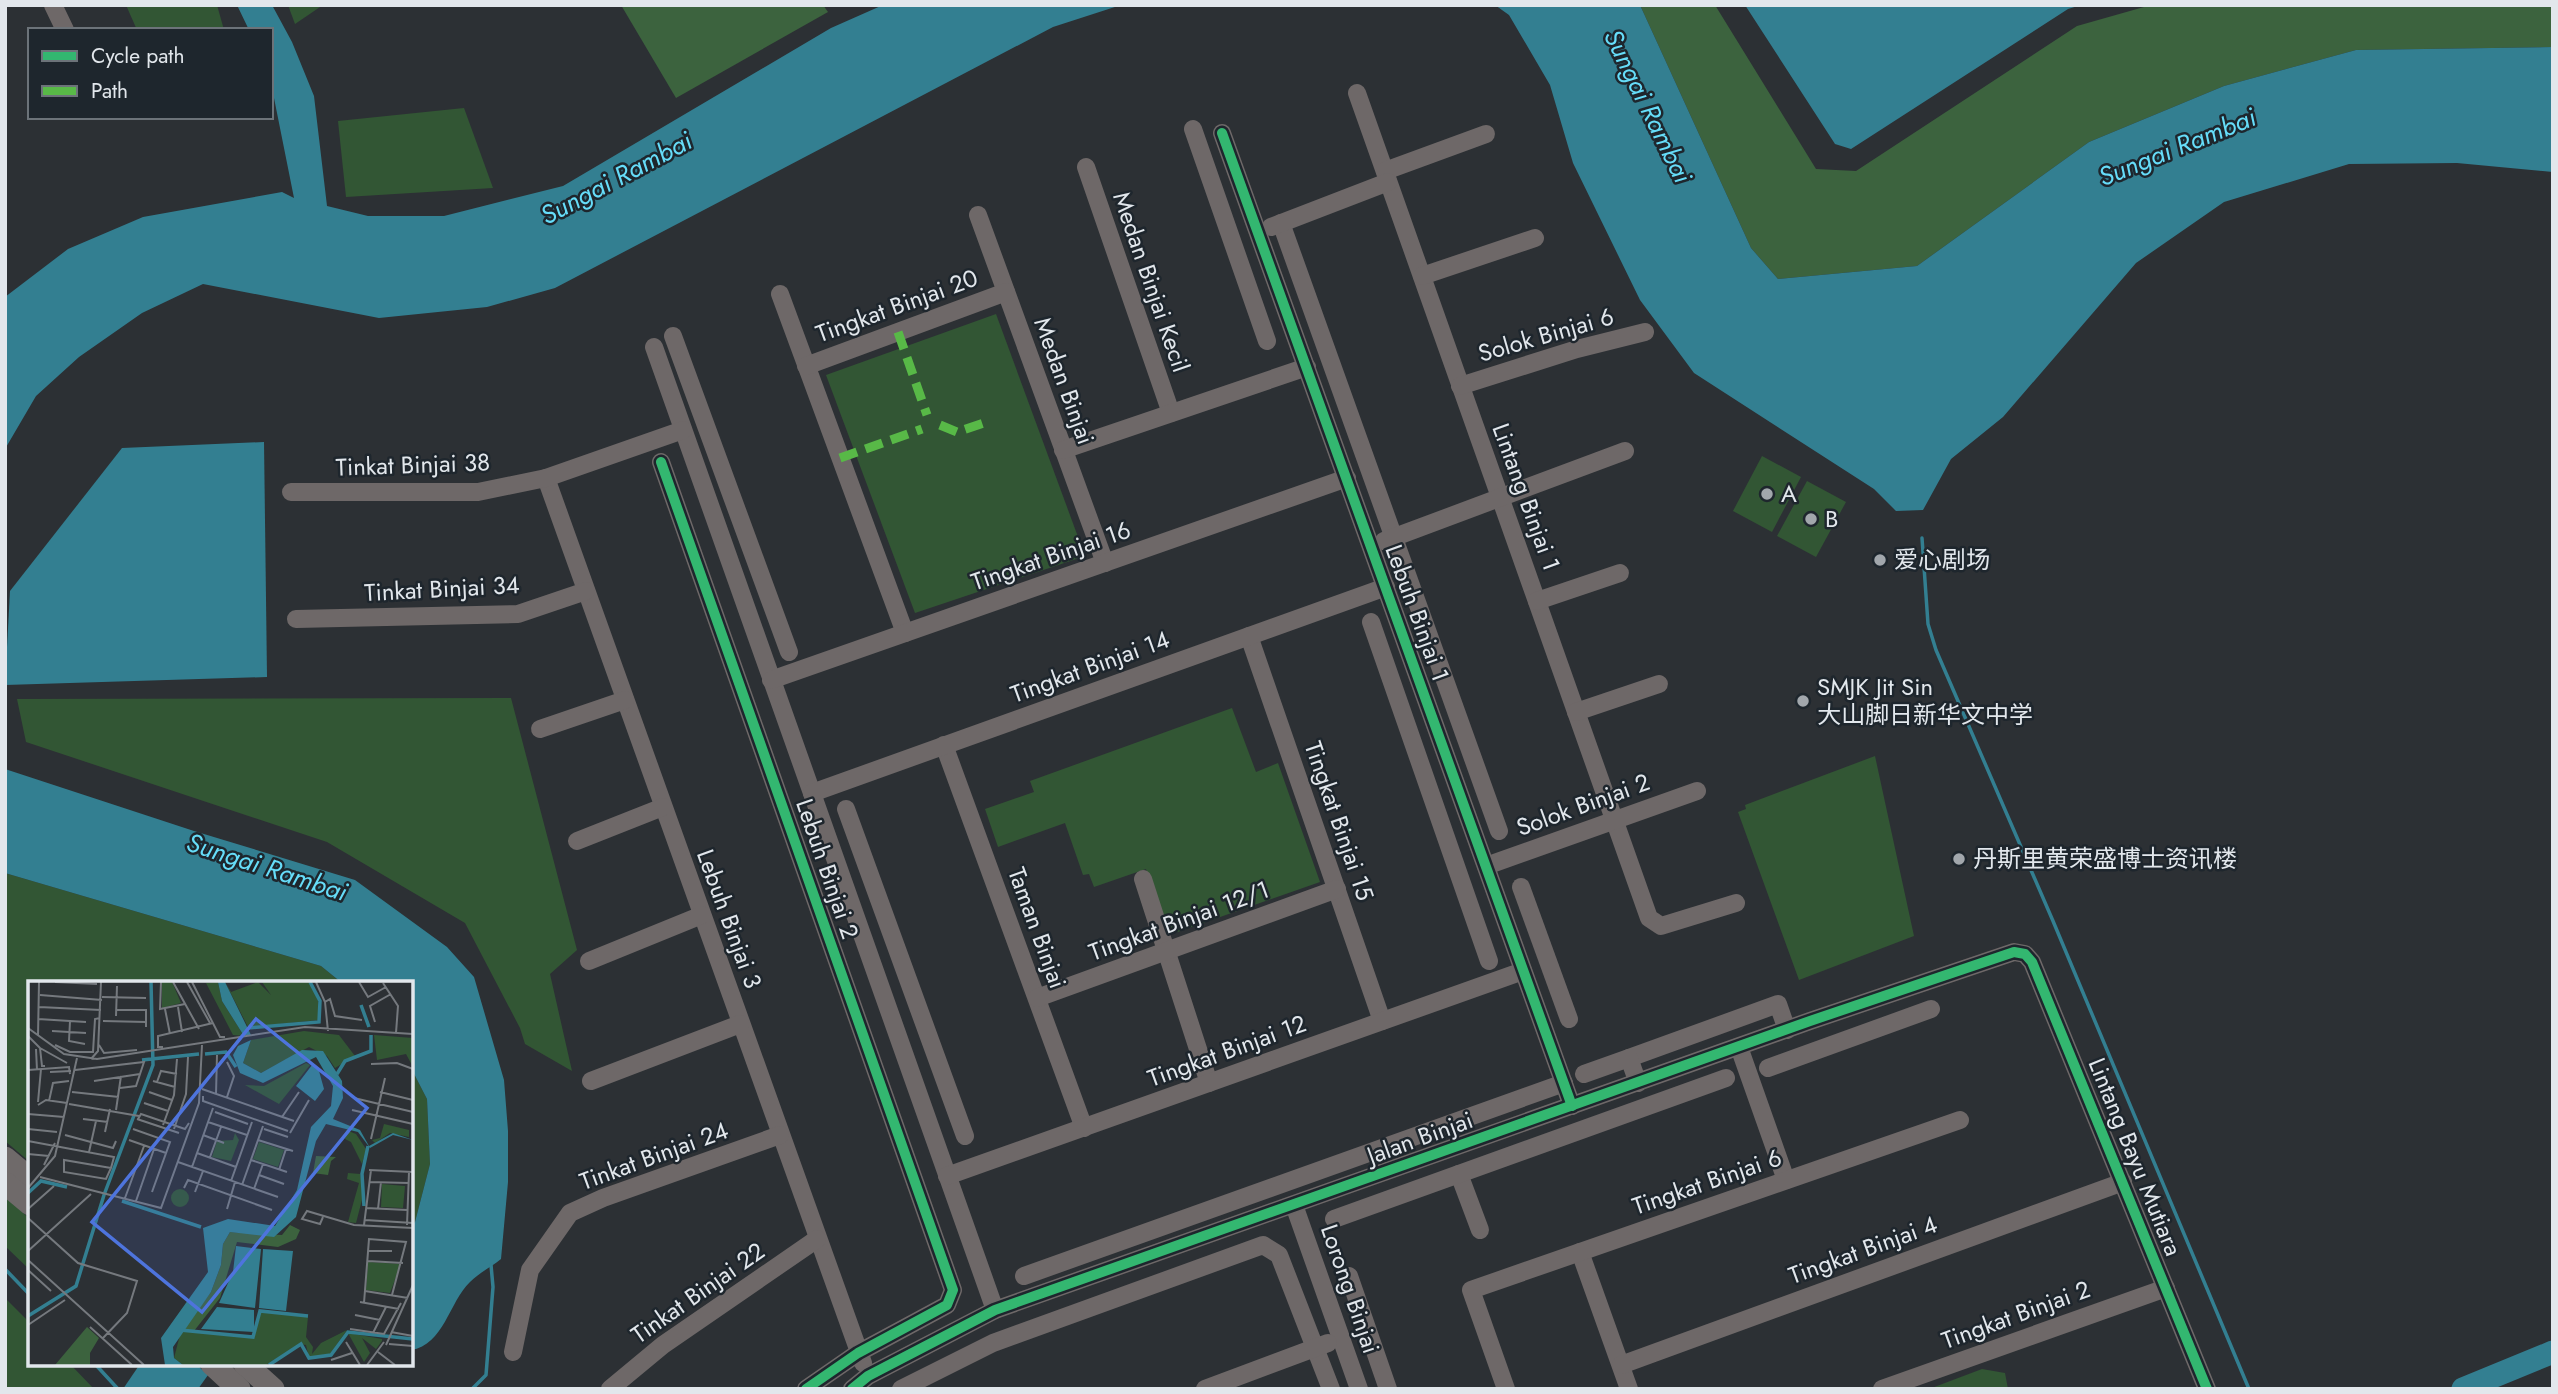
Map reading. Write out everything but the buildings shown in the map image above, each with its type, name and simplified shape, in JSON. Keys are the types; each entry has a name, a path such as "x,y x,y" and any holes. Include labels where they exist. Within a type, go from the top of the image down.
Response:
{"main road":[{"path":"5,1158 28,1177"},
{"path":"5,1182 28,1202"},
{"path":"214,1366 239,1389"},
{"path":"247,1366 268,1384"}],"street":[{"path":"53,5 64,28"},
{"name":"Lintang Binjai 1","path":"1357,93 1649,918 1661,926 1736,903"},
{"path":"1193,129 1267,341"},
{"name":"Lebuh Binjai 1","path":"1222,133 1572,1106"},
{"path":"1259,232 1486,134"},
{"name":"Medan Binjai Kecil","path":"1086,167 1171,413"},
{"name":"Medan Binjai","path":"978,215 1105,563"},
{"name":"Lebuh Binjai 1","path":"1281,223 1499,831"},
{"path":"1422,276 1535,238"},
{"name":"Tingkat Binjai 20","path":"806,366 1006,292"},
{"path":"1253,303 1280,294"},
{"path":"780,295 905,633"},
{"name":"Solok Binjai 6","path":"1461,386 1577,349 1645,332"},
{"path":"673,336 789,652"},
{"name":"Lebuh Binjai 2","path":"654,347 995,1310"},
{"path":"1063,450 1307,367"},
{"name":"Tinkat Binjai 38","path":"292,492 478,492 546,478 683,430"},
{"path":"1371,546 1625,450"},
{"name":"Lebuh Binjai 2","path":"661,462 953,1290 947,1305 858,1353"},
{"name":"Lebuh Binjai 3","path":"546,478 868,1376"},
{"name":"Tingkat Binjai 16","path":"771,680 1347,478"},
{"path":"676,502 705,493"},
{"path":"1537,601 1620,573"},
{"name":"Tingkat Binjai 14","path":"811,793 1386,587"},
{"name":"Tinkat Binjai 34","path":"296,618 518,614 586,591"},
{"path":"1371,622 1489,961"},
{"name":"Tingkat Binjai 15","path":"1249,636 1382,1021"},
{"path":"1386,665 1410,656"},
{"path":"1576,712 1659,684"},
{"path":"540,729 625,700"},
{"name":"Taman Binjai","path":"944,745 1084,1128"},
{"name":"Solok Binjai 2","path":"1486,866 1697,791"},
{"path":"577,841 663,807"},
{"path":"846,809 965,1136"},
{"path":"836,862 861,853"},
{"path":"1143,879 1209,1083"},
{"path":"1521,887 1569,1019"},
{"name":"Tingkat Binjai 12/1","path":"1037,998 1337,889"},
{"path":"589,961 702,915"},
{"path":"1474,918 1531,915"},
{"name":"Jalan Binjai","path":"852,1389 868,1376 995,1310 1067,1287 1810,1021 2014,952"},
{"name":"Lintang Bayu Mutiara","path":"2014,952 2025,954 2032,961 2207,1389"},
{"name":"Tingkat Binjai 12","path":"947,1176 1523,971"},
{"path":"1584,1074 1777,1004 1787,1030"},
{"path":"1768,1068 1931,1009"},
{"path":"1810,1021 1820,1049"},
{"path":"591,1081 740,1024"},
{"path":"1738,1047 1786,1180"},
{"path":"1629,1058 1638,1083"},
{"path":"1662,1074 1672,1098"},
{"path":"1334,1219 1726,1078"},
{"path":"1024,1276 1564,1083"},
{"path":"925,1112 953,1102"},
{"path":"1467,1118 1475,1141"},
{"name":"Tingkat Binjai 6","path":"1506,1389 1471,1290 1960,1120"},
{"name":"Tinkat Binjai 24","path":"513,1352 530,1270 570,1213 603,1198 780,1135"},
{"path":"1459,1174 1480,1230"},
{"path":"1378,1175 1387,1200"},
{"name":"Tingkat Binjai 4","path":"1620,1365 2123,1182"},
{"name":"Lorong Binjai","path":"1294,1205 1359,1389"},
{"path":"1202,1238 1211,1264"},
{"name":"Tinkat Binjai 22","path":"610,1389 663,1345 817,1239"},
{"path":"901,1389 993,1343 1263,1245 1279,1255 1317,1347 1331,1389"},
{"path":"1580,1252 1629,1389"},
{"path":"1058,1264 1067,1287"},
{"path":"1349,1276 1388,1389"},
{"name":"Tingkat Binjai 2","path":"1882,1389 2166,1288"},
{"path":"1205,1389 1341,1339"},
{"path":"1348,1358 1374,1348"},
{"path":"920,1349 933,1373"},
{"path":"806,1389 858,1353"}],"green space":[{"path":"126,5 217,5 223,28 136,28"},
{"path":"288,5 323,5 295,24"},
{"path":"621,5 823,5 828,12 676,98"},
{"path":"1640,5 1715,5 1816,169 1856,171 2077,26 2151,5 2553,5 2553,47 2356,50 2224,86 2089,142 1917,266 1778,279 1751,248"},
{"path":"464,108 493,188 346,197 338,121"},
{"path":"996,314 1085,556 915,613 826,375"},
{"name":"A","path":"1762,456 1801,477 1772,532 1733,511"},
{"name":"B","path":"1807,481 1846,502 1816,557 1777,536"},
{"path":"511,698 577,950 550,974 572,1071 525,1044 520,1028 465,923 327,842 26,742 17,699"},
{"path":"1232,708 1256,772 1278,763 1320,882 1169,935 1146,869 1094,887 1089,874 1083,875 1065,823 998,847 985,809 1034,792 1030,781"},
{"path":"1875,756 1914,936 1799,980 1738,812 1746,809 1745,805"},
{"path":"5,873 321,966 340,981 28,981 28,1160 5,1141"},
{"path":"413,1072 427,1099 430,1164 413,1224"},
{"path":"5,1197 28,1217 28,1268 5,1246"},
{"path":"5,1298 28,1321 28,1366 72,1366 94,1389 5,1389"},
{"path":"1982,1369 2005,1373 2008,1389 1929,1389"}],"water":[{"name":"Sungai Rambai","path":"237,5 272,5 292,42 314,96 327,206 368,216 444,216 563,186 831,28 883,5 1121,5 1053,27 555,288 487,307 379,318 203,284 142,313 79,357 36,396 5,449 5,297 68,249 143,217 282,192 294,198 273,93 273,28 248,28"},
{"name":"Sungai Rambai","path":"1495,5 1640,5 1751,248 1778,279 1917,266 2089,142 2224,86 2356,50 2553,47 2553,172 2457,163 2349,164 2224,202 2136,263 2003,417 1951,459 1923,510 1896,511 1874,489 1694,373 1640,300 1573,163 1550,85 1509,15"},
{"path":"1745,5 2081,5 2068,9 1851,149 1835,144"},
{"path":"264,442 267,677 5,685 10,591 122,448"},
{"name":"Sungai Rambai","path":"5,769 355,880 447,947 474,977 504,1080 508,1182 501,1259 463,1290 439,1332 431,1340 413,1349 413,1224 430,1164 427,1099 413,1072 413,981 340,981 321,966 5,873"},
{"path":"139,1366 198,1366 208,1375 198,1389 123,1389"}],"waterway":[{"path":"1922,538 1928,624 1936,650 2249,1389"},
{"path":"472,1389 486,1375 493,1287 491,1265"},
{"path":"5,1269 28,1293"},
{"path":"2463,1389 2553,1352"},
{"path":"97,1366 118,1389"}],"marked path":[{"path":"898,332 927,415"},
{"path":"940,425 957,432 987,422"},
{"path":"840,458 922,429"}],"cycle path":[{"path":"1222,133 1572,1106"},
{"path":"661,462 953,1290 947,1305 858,1353 806,1389"},
{"path":"852,1389 868,1376 995,1310 1810,1021 2014,952 2025,954 2032,962 2207,1389"}],"place":[{"name":"A","path":"1767,494"},
{"name":"B","path":"1811,519"},
{"name":"爱心剧场","path":"1880,560"},
{"name":"SMJK Jit Sin 大山脚日新华文中学","path":"1803,701"},
{"name":"丹斯里黄荣盛博士资讯楼","path":"1959,859"}]}
